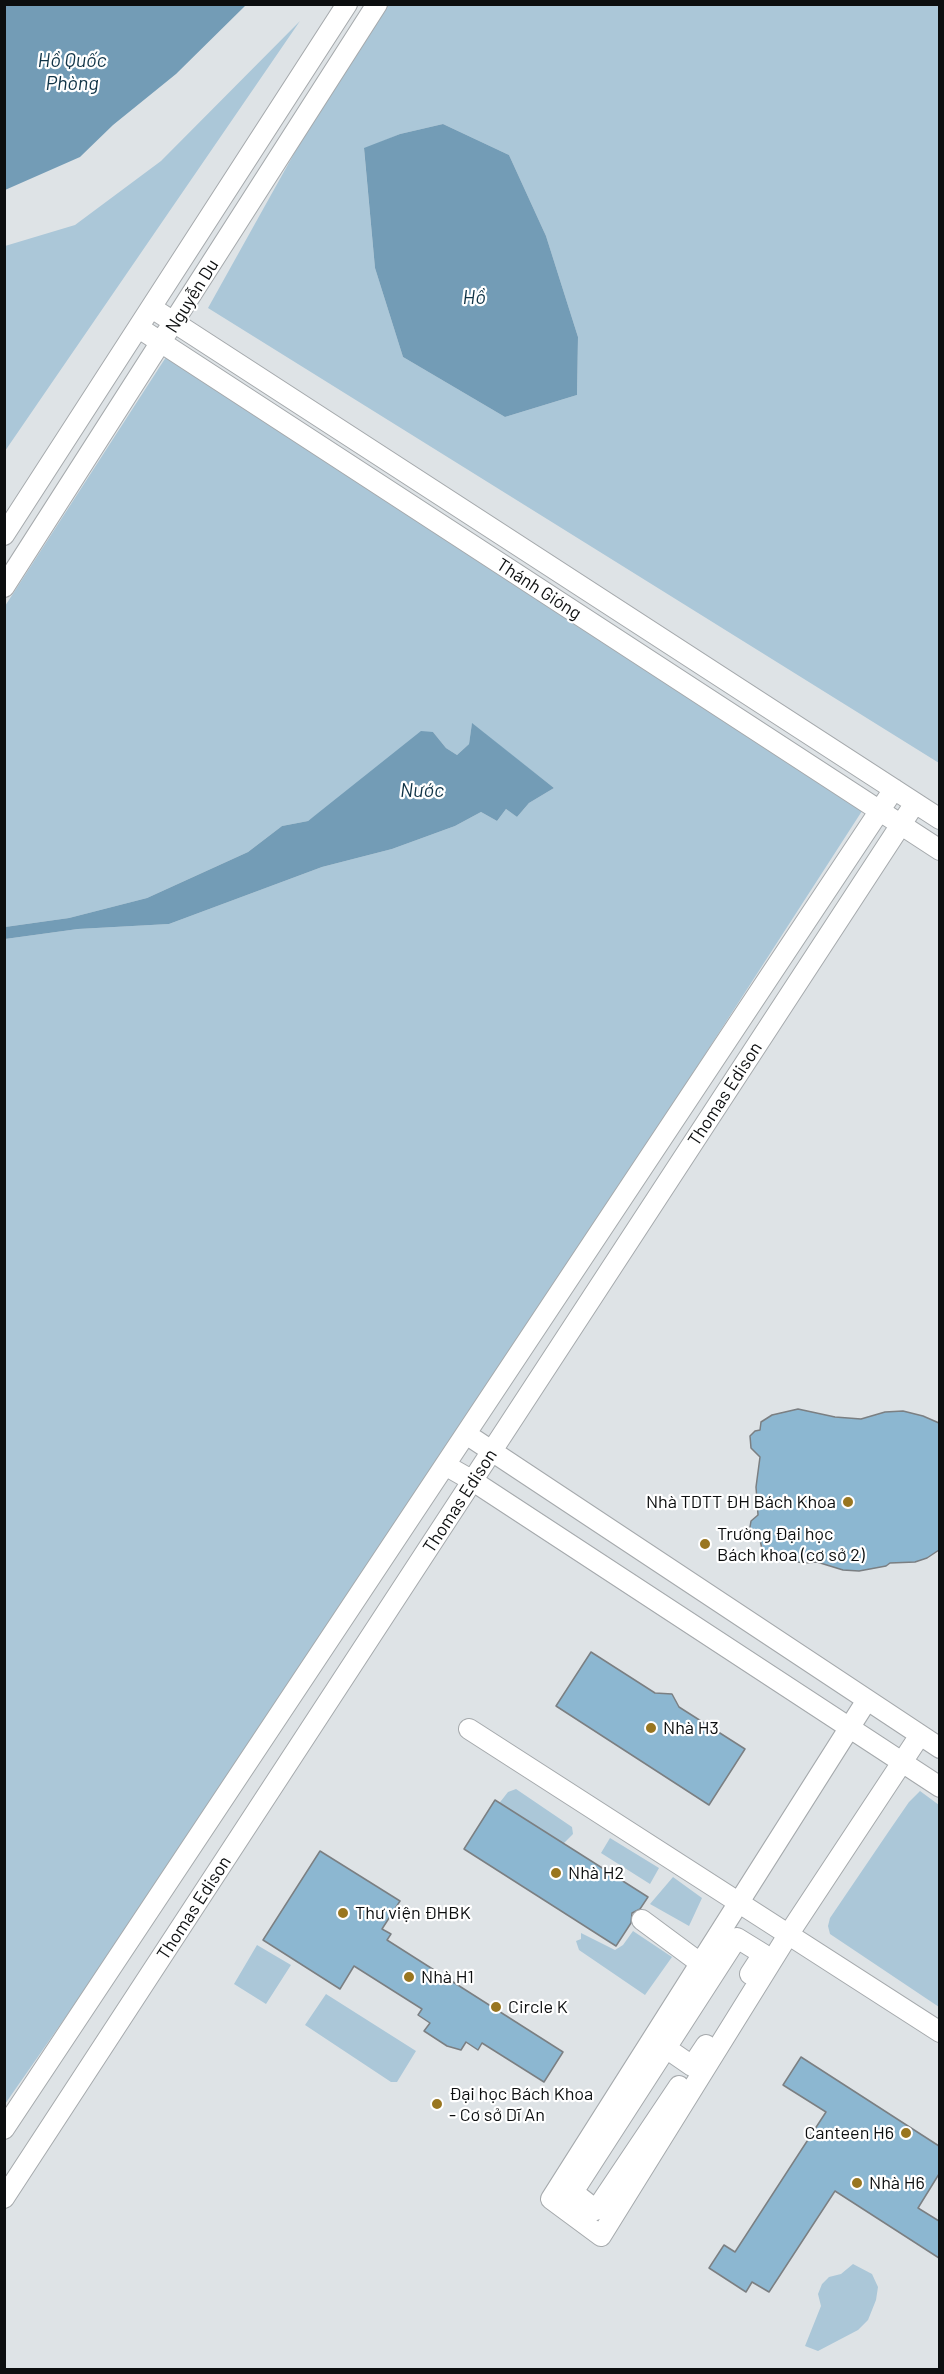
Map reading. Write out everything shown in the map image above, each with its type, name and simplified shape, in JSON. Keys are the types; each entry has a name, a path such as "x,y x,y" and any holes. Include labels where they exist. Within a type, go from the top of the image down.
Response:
{"street":[{"name":"Nguyễn Du","path":"4,535 347,4"},
{"name":"Nguyễn Du","path":"4,587 377,4"},
{"name":"Thánh Gióng","path":"152,308 939,819"},
{"name":"Thánh Gióng","path":"139,328 939,850"},
{"path":"487,555 501,534"},
{"name":"Thomas Edison","path":"4,2129 894,789"},
{"name":"Thomas Edison","path":"4,2199 915,803"},
{"path":"466,1434 939,1748"},
{"path":"445,1465 473,1481 939,1787"},
{"path":"643,1592 661,1563"},
{"path":"867,1700 551,2199 601,2236 788,1935 920,1735"},
{"path":"469,1729 939,2032"},
{"path":"642,1920 700,1963"},
{"path":"737,1938 763,1954 692,2066 596,2210 573,2192 737,1938"},
{"path":"666,2048 692,2066"}],"shaded area":[{"path":"384,5 939,5 939,763 208,308 354,46","holes":["443,124 509,155 546,236 578,337 577,395 505,417 403,357 375,268 364,149 400,134"]},
{"path":"300,21 5,451 5,246 75,225 161,161"},
{"path":"168,354 862,811 571,1262 205,1817 5,2104 5,939 78,929 169,924 322,867 392,849 455,826 481,812 497,821 506,809 517,817 529,803 554,788 472,724 469,744 457,755 446,748 433,732 308,821 282,826 248,852 147,898 69,918 5,927 5,606"},
{"path":"516,1789 572,1827 573,1834 561,1846 497,1806 508,1792"},
{"path":"920,1791 939,1805 939,2007 830,1934 828,1926 830,1918 889,1831 909,1802"},
{"path":"610,1838 659,1868 650,1884 601,1853"},
{"path":"673,1877 702,1898 689,1926 650,1904"},
{"path":"633,1931 672,1957 645,1995 579,1950 576,1941 581,1939 581,1933 615,1950 623,1945"},
{"path":"257,1945 291,1965 266,2004 234,1984"},
{"path":"326,1994 416,2051 397,2082 391,2082 305,2025"},
{"path":"853,2264 872,2274 878,2287 876,2300 868,2320 858,2330 818,2351 805,2346 821,2306 818,2294 822,2284 829,2277 841,2274"}],"water":[{"name":"Hồ Quốc Phòng","path":"5,4 246,5 176,74 113,125 80,157 5,190"},
{"name":"Hồ","path":"443,124 509,155 546,236 578,337 577,395 505,417 403,357 375,268 364,148 400,134"},
{"name":"Nước","path":"472,723 554,788 529,803 517,817 506,809 497,821 481,812 455,826 392,849 322,867 169,924 78,929 5,939 5,927 69,918 147,898 248,852 282,826 308,821 421,731 433,732 446,748 457,755 469,744"}],"building":[{"name":"Nhà TDTT ĐH Bách Khoa","path":"798,1409 835,1417 861,1419 885,1412 903,1411 939,1423 939,1550 915,1562 890,1563 886,1566 859,1571 843,1570 817,1562 804,1563 785,1560 772,1556 762,1549 760,1540 752,1535 750,1527 751,1521 758,1515 756,1487 760,1457 751,1448 750,1436 760,1430 761,1422 772,1415"},
{"name":"Nhà H3","path":"591,1652 655,1693 672,1694 679,1707 745,1749 709,1805 556,1706"},
{"name":"Nhà H2","path":"495,1800 648,1897 640,1909 632,1913 631,1923 616,1946 464,1849"},
{"name":"Nhà H1","path":"320,1851 400,1901 382,1929 391,1934 387,1940 563,2052 544,2082 482,2043 478,2050 466,2042 461,2050 447,2046 424,2031 430,2023 418,2015 422,2009 354,1966 340,1989 263,1940"},
{"name":"Nhà H6","path":"801,2057 939,2146 939,2174 918,2208 939,2221 939,2258 835,2191 769,2292 752,2282 746,2292 709,2268 724,2245 735,2252 826,2112 783,2085"}],"place":[{"name":"Nhà TDTT ĐH Bách Khoa","path":"848,1502"},
{"name":"Trường Đại học Bách khoa (cơ sở 2)","path":"705,1544"},
{"name":"Nhà H3","path":"651,1728"},
{"name":"Nhà H2","path":"556,1873"},
{"name":"Thư viện ĐHBK","path":"343,1913"},
{"name":"Nhà H1","path":"409,1977"},
{"name":"Circle K","path":"496,2007"},
{"name":"Đại học Bách Khoa - Cơ sở Dĩ An","path":"437,2104"},
{"name":"Canteen H6","path":"906,2133"},
{"name":"Nhà H6","path":"857,2183"}]}
